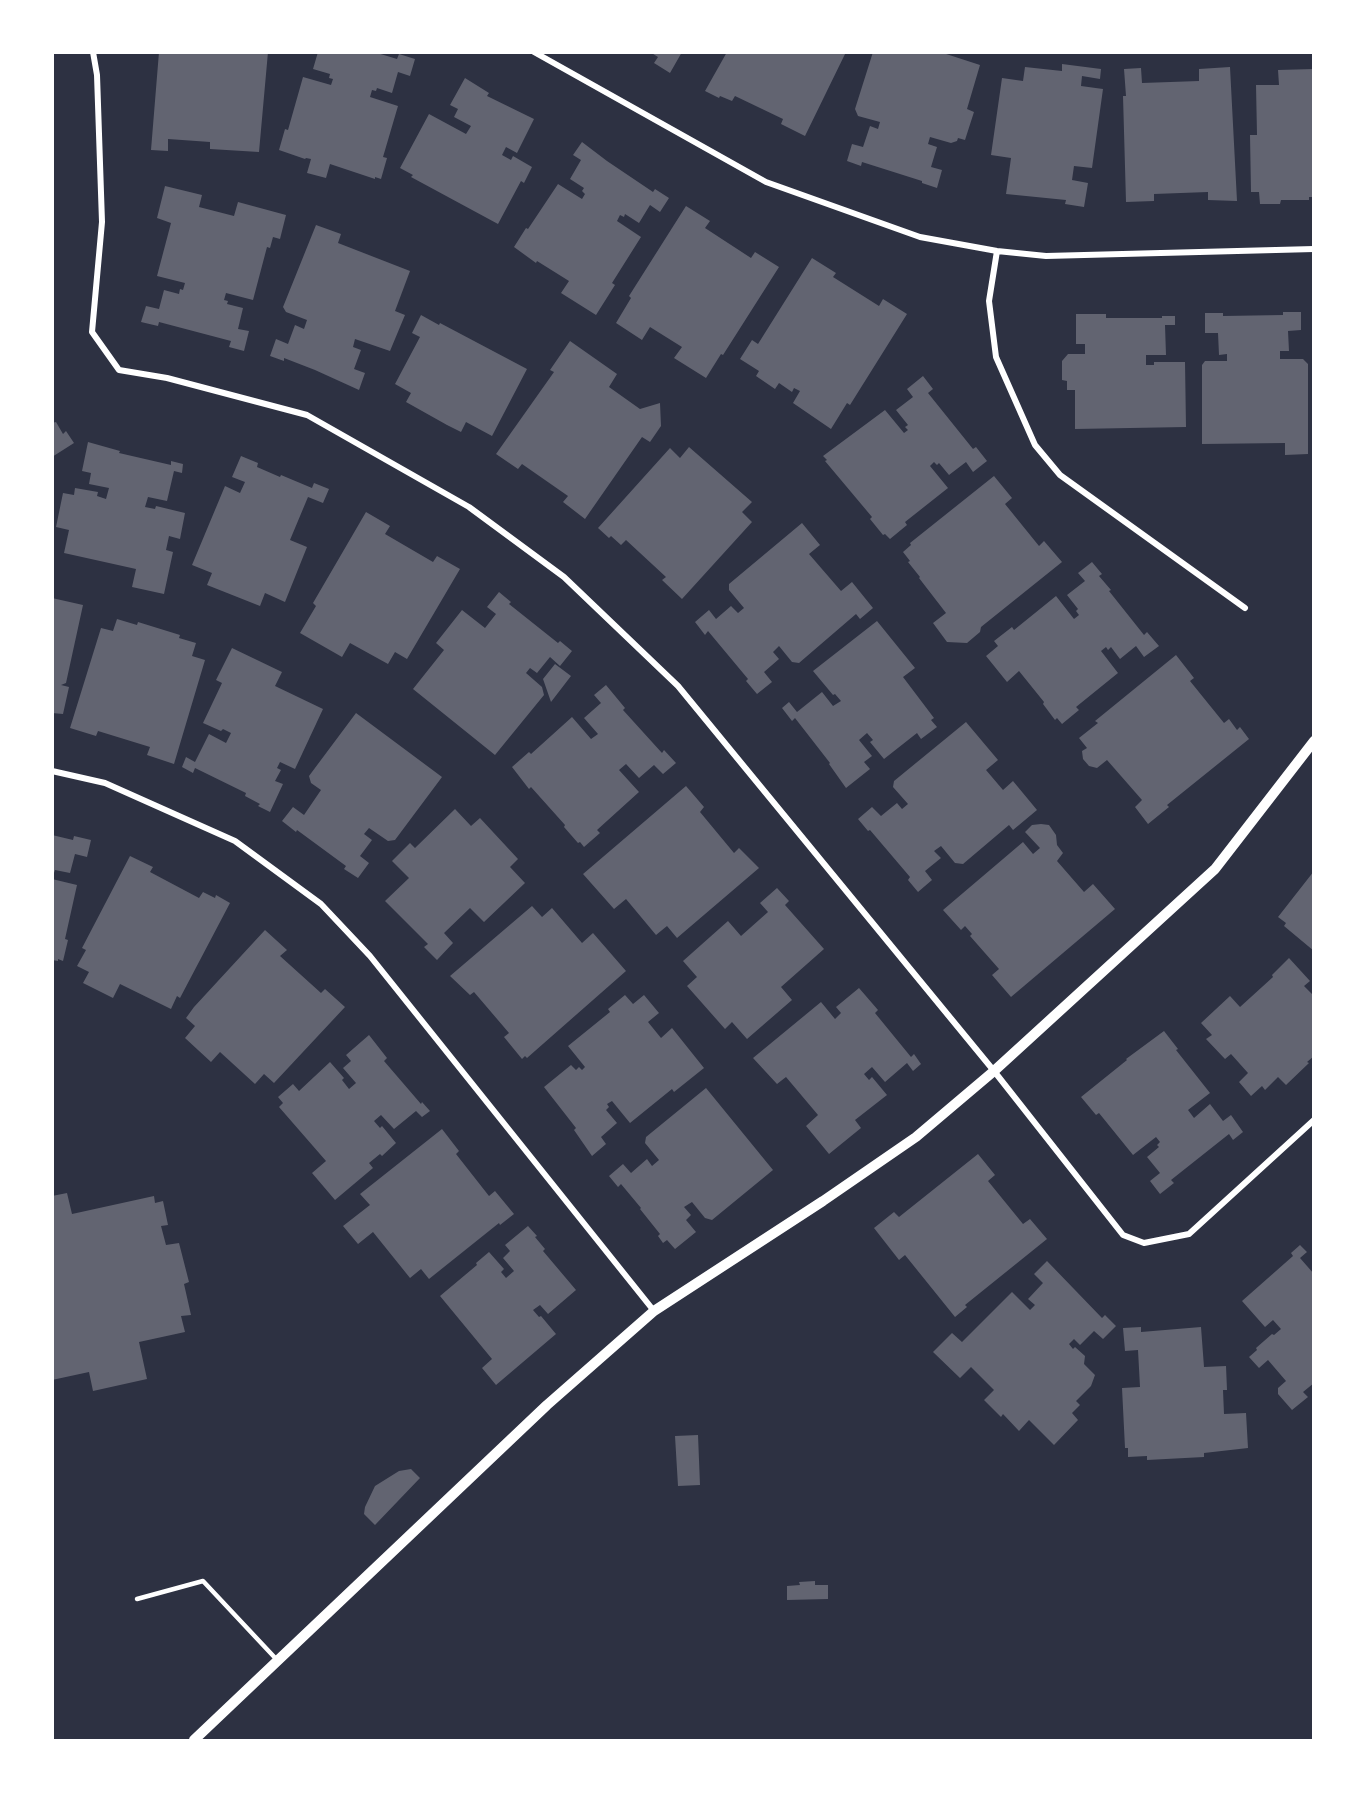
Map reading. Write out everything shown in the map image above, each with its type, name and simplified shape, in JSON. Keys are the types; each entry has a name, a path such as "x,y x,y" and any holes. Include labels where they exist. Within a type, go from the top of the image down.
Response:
{"street":[{"path":"93,52 97,75 102,222 92,332 119,370 167,378 307,416 469,507 564,578 678,686 994,1071 1123,1235 1144,1243 1189,1234 1314,1120"},
{"path":"534,52 766,182 920,237 997,251 1046,256 1314,249"},
{"path":"997,251 989,301 996,357 1035,445 1060,475 1245,608"},
{"path":"195,1740 547,1405 654,1311 823,1201 916,1137 994,1071 1215,869 1314,741"},
{"path":"52,771 105,783 235,841 321,904 370,956 654,1311"}],"lane":[{"path":"137,1599 203,1581 278,1661"}],"building":[{"path":"159,52 268,52 259,152 210,149 210,142 168,139 168,151 151,150"},
{"path":"318,52 374,52 397,59 399,54 415,59 410,76 398,72 392,93 377,88 376,91 372,90 370,97 398,106 383,157 387,158 381,179 330,164 326,178 307,173 311,159 279,150 285,129 288,130 303,77 331,85 333,79 329,78 330,74 313,69"},
{"path":"650,52 682,52 670,73 654,63 658,57"},
{"path":"727,52 846,52 805,136 781,124 783,119 735,96 732,101 705,91"},
{"path":"873,52 940,52 980,65 967,109 974,112 965,140 958,138 957,141 951,143 930,137 928,144 937,147 931,167 942,170 937,188 862,162 861,166 847,161 852,144 863,147 870,126 878,129 880,122 858,116 855,109"},
{"path":"1062,64 1101,69 1100,79 1082,76 1081,86 1103,89 1092,168 1074,166 1072,180 1088,183 1084,207 1065,204 1066,200 1006,194 1011,158 991,155 1002,78 1023,81 1025,67 1062,71"},
{"path":"1230,67 1237,201 1208,200 1208,192 1154,194 1154,201 1126,202 1124,69 1141,68 1142,83 1199,81 1199,69"},
{"path":"1314,69 1314,197 1309,197 1309,200 1281,200 1280,204 1260,204 1259,192 1251,192 1250,135 1257,135 1256,85 1279,85 1278,70"},
{"path":"465,78 489,93 487,96 534,119 517,153 506,147 502,155 511,160 513,156 532,167 524,183 521,181 498,224 411,177 413,175 400,168 429,114 466,134 471,126 454,117 458,109 450,105"},
{"path":"582,142 653,192 655,189 669,198 660,212 650,205 639,223 625,214 624,217 620,215 617,221 641,237 612,283 615,285 596,315 561,293 569,281 537,261 536,263 514,247 558,184 582,199 585,194 582,191 584,188 570,179 581,160 573,155"},
{"path":"165,186 202,195 199,207 234,216 238,202 286,215 280,239 273,237 270,248 267,247 253,300 226,293 224,300 228,301 227,304 243,308 238,329 249,331 244,351 229,347 231,341 159,322 158,326 141,322 146,306 159,309 164,290 179,294 185,283 157,276 171,223 157,218"},
{"path":"686,206 710,221 705,228 751,258 755,252 779,267 706,378 674,358 682,347 650,327 642,340 616,323 631,298 629,296"},
{"path":"316,225 341,234 338,243 410,271 395,311 405,315 390,351 355,339 353,347 361,350 354,369 365,373 359,390 284,358 284,361 270,356 276,339 288,344 295,325 304,329 307,320 286,312 283,307"},
{"path":"812,258 836,273 833,277 879,306 883,299 907,314 850,405 847,403 831,429 793,403 800,391 794,388 792,392 779,383 775,389 756,376 759,371 740,359 752,340 758,344"},
{"path":"1283,312 1301,312 1301,330 1288,331 1289,351 1280,351 1280,359 1303,359 1308,364 1308,454 1285,455 1285,443 1202,444 1202,365 1205,361 1227,361 1227,354 1219,355 1218,333 1205,333 1205,313 1223,313 1223,316 1283,315"},
{"path":"1076,314 1106,314 1106,318 1175,316 1175,325 1165,325 1166,355 1146,355 1146,365 1154,365 1154,362 1185,362 1186,427 1075,429 1075,390 1067,390 1067,381 1062,380 1062,361 1068,354 1085,354 1085,344 1076,344"},
{"path":"421,315 527,369 492,436 466,422 461,432 447,425 406,402 411,393 395,384 420,337 412,333"},
{"path":"570,341 617,374 609,387 640,409 660,403 661,426 650,442 642,437 585,519 563,502 568,496 522,464 518,469 496,454 554,372 550,370"},
{"path":"923,376 933,389 928,393 973,449 976,447 987,461 973,472 966,462 949,475 939,463 937,465 934,462 930,466 948,488 905,522 907,525 890,539 885,534 883,535 870,519 872,517 823,456 885,410 904,433 908,430 905,427 908,425 896,410 913,397 907,389"},
{"path":"56,422 63,434 66,431 74,443 52,457 52,423"},
{"path":"88,442 120,451 119,453 171,465 171,461 183,464 182,473 174,471 167,501 148,497 145,507 155,509 156,506 185,513 180,539 169,536 166,550 173,552 164,594 132,587 136,569 64,553 69,530 56,527 63,493 74,495 75,488 98,492 97,496 106,499 109,488 89,484 91,473 82,471"},
{"path":"689,447 752,502 742,512 752,522 682,599 662,580 666,577 626,540 621,545 598,528 670,448 680,458"},
{"path":"241,456 258,463 257,467 280,477 281,475 312,488 314,483 329,489 323,503 308,497 290,540 307,547 285,602 265,593 260,606 207,585 212,573 192,565 225,486 240,493 245,482 232,477"},
{"path":"994,476 1012,498 1005,504 1039,546 1044,541 1062,562 981,627 980,632 967,643 947,642 933,623 946,613 919,578 903,552 911,545 910,543"},
{"path":"366,512 390,526 385,534 433,562 437,556 460,569 407,659 395,652 388,664 350,643 342,657 300,633 316,606 313,603"},
{"path":"802,523 820,545 809,554 841,591 852,582 873,608 860,619 856,614 799,663 792,662 779,646 773,652 779,659 764,672 772,682 757,694 746,681 748,679 708,631 705,635 695,622 709,610 716,619 731,606 738,613 744,608 729,590 729,584"},
{"path":"1092,562 1102,574 1099,576 1111,590 1109,591 1144,635 1147,632 1159,646 1144,657 1136,646 1120,659 1111,647 1108,650 1106,647 1101,651 1118,673 1076,707 1079,710 1062,724 1057,718 1055,720 1019,671 1007,682 986,656 998,646 994,641 1012,627 1014,630 1056,596 1074,619 1079,615 1076,611 1078,609 1067,595 1085,581 1078,573"},
{"path":"499,592 511,602 509,604 558,643 560,641 572,651 560,666 550,657 537,673 530,668 526,673 542,687 544,695 495,755 413,689 444,650 436,643 462,610 485,628 496,614 487,607"},
{"path":"52,598 83,605 66,683 61,685 69,687 63,714 52,713"},
{"path":"117,619 137,625 138,622 180,635 179,638 196,643 192,656 205,660 174,764 147,755 150,747 98,731 96,736 70,728 101,628 113,631"},
{"path":"877,621 915,668 903,677 934,718 931,720 937,727 921,739 917,733 884,759 870,742 873,740 867,733 859,740 872,756 864,762 870,769 846,788 795,718 792,721 782,708 789,702 797,712 822,692 833,706 841,701 813,671"},
{"path":"232,648 282,672 275,686 323,709 295,769 280,762 277,768 281,770 275,781 283,784 270,812 245,796 246,793 195,768 193,773 182,767 186,757 195,762 209,734 226,743 231,733 203,723 222,683 216,680"},
{"path":"1176,655 1194,678 1190,681 1224,723 1229,719 1237,730 1240,727 1249,739 1167,805 1169,807 1148,824 1135,807 1142,800 1107,760 1097,768 1089,766 1083,759 1082,751 1087,748 1079,738 1098,723 1095,721"},
{"path":"555,664 571,676 551,702 543,679"},
{"path":"606,685 625,708 623,710 662,753 664,750 676,763 663,774 654,765 639,778 626,764 619,770 639,792 597,830 600,833 584,847 580,842 578,843 531,787 529,789 512,767 529,752 531,754 572,717 591,739 598,734 584,718 601,703 594,695"},
{"path":"356,713 442,777 395,840 388,841 369,828 364,834 372,840 360,856 369,863 358,878 344,869 346,866 282,821 293,807 304,815 321,790 311,783 309,776"},
{"path":"966,722 998,760 986,770 1003,790 1013,781 1037,810 1013,830 1009,825 963,864 955,863 941,846 934,851 941,858 925,871 932,880 918,892 908,880 910,877 858,819 872,807 881,816 897,803 902,809 908,804 893,787 894,781"},
{"path":"686,786 704,807 700,812 734,853 739,848 759,868 677,938 667,926 656,935 626,899 614,909 583,874"},
{"path":"455,809 471,826 480,818 518,859 510,867 525,883 484,922 470,908 444,933 453,943 437,960 424,947 428,944 385,901 409,878 392,861 410,843 415,848"},
{"path":"1032,825 1049,825 1056,835 1057,845 1063,853 1057,861 1084,892 1093,884 1115,909 1011,997 992,975 999,969 970,936 972,934 965,926 961,930 943,910 1023,842 1033,854 1040,848 1025,832"},
{"path":"52,835 73,840 74,836 91,840 87,857 75,854 70,873 55,870 52,873"},
{"path":"130,856 153,867 150,872 199,898 203,892 215,898 216,895 230,903 180,998 177,996 171,1009 120,984 113,998 83,983 89,972 77,966 86,950 82,948"},
{"path":"1314,871 1314,951 1284,926 1286,923 1278,917"},
{"path":"52,879 77,885 65,939 68,940 63,961 52,960"},
{"path":"777,888 789,901 785,905 824,949 781,987 792,1000 747,1039 732,1022 725,1029 687,986 697,977 683,961 728,921 741,936 768,912 760,903"},
{"path":"532,906 542,917 552,908 582,943 593,933 626,971 527,1058 525,1056 522,1059 504,1037 509,1033 474,992 470,995 450,976"},
{"path":"265,930 287,950 280,956 321,993 325,989 345,1007 274,1083 264,1074 255,1084 220,1052 211,1062 185,1038 195,1026 186,1018"},
{"path":"1289,958 1310,981 1304,986 1314,996 1314,1056 1286,1085 1278,1077 1265,1090 1262,1086 1251,1096 1239,1082 1248,1073 1231,1054 1225,1059 1206,1039 1212,1035 1201,1023 1230,996 1240,1007 1273,977 1272,975"},
{"path":"859,988 878,1010 875,1013 911,1057 914,1054 921,1064 913,1071 907,1063 885,1082 872,1067 864,1074 869,1080 872,1077 887,1095 855,1120 861,1128 829,1154 806,1126 818,1115 786,1077 777,1084 753,1058 821,1002 835,1019 841,1013 836,1007"},
{"path":"625,995 633,1004 644,995 659,1013 648,1022 661,1038 672,1028 704,1068 674,1092 672,1089 630,1123 612,1101 607,1104 609,1107 606,1110 617,1123 601,1137 606,1144 592,1156 574,1130 576,1128 544,1087 571,1065 576,1070 579,1067 582,1070 585,1067 568,1046 610,1012 608,1009"},
{"path":"1164,1031 1210,1093 1188,1110 1194,1118 1210,1104 1223,1121 1231,1115 1243,1132 1233,1140 1229,1134 1171,1180 1174,1183 1160,1194 1150,1181 1160,1173 1147,1157 1159,1147 1157,1145 1160,1142 1156,1137 1133,1155 1099,1113 1096,1115 1081,1097"},
{"path":"369,1035 387,1058 384,1061 421,1104 422,1102 430,1111 422,1117 416,1111 394,1129 381,1115 374,1121 380,1128 382,1126 396,1143 382,1156 380,1154 369,1163 373,1168 335,1200 312,1173 326,1161 279,1107 283,1103 278,1097 293,1084 299,1091 330,1062 344,1078 342,1080 349,1089 356,1083 343,1068 351,1061 346,1055"},
{"path":"706,1088 773,1170 712,1220 705,1218 692,1202 684,1207 691,1215 686,1220 696,1232 675,1249 667,1240 663,1243 658,1236 660,1234 641,1208 621,1184 618,1187 609,1176 623,1164 631,1173 647,1159 652,1166 659,1160 645,1143 646,1137"},
{"path":"442,1129 459,1151 456,1154 489,1196 495,1191 514,1214 500,1225 499,1223 429,1279 421,1269 410,1278 373,1232 358,1244 343,1226 370,1205 360,1194"},
{"path":"978,1154 995,1175 988,1181 1023,1224 1030,1219 1047,1239 965,1305 967,1307 955,1317 905,1255 899,1260 874,1228 894,1212 899,1217"},
{"path":"67,1193 72,1214 154,1196 155,1203 163,1201 168,1225 161,1226 166,1245 179,1243 189,1282 184,1284 191,1315 181,1316 185,1332 139,1342 147,1379 93,1391 89,1372 52,1380 52,1196"},
{"path":"528,1226 545,1249 543,1251 576,1290 548,1314 540,1305 533,1310 556,1334 496,1385 482,1368 492,1359 440,1296 489,1252 504,1269 501,1272 506,1278 514,1271 503,1258 510,1251 505,1245"},
{"path":"1300,1245 1307,1252 1300,1258 1314,1274 1314,1383 1303,1392 1308,1397 1292,1410 1278,1394 1278,1388 1286,1381 1268,1360 1259,1368 1249,1357 1272,1334 1274,1335 1281,1329 1273,1320 1265,1327 1242,1301 1293,1256 1291,1253"},
{"path":"1047,1261 1102,1318 1105,1315 1116,1326 1103,1339 1094,1331 1080,1345 1074,1339 1069,1344 1085,1356 1084,1364 1095,1375 1091,1386 1076,1401 1080,1405 1072,1413 1078,1420 1054,1445 1029,1420 1019,1431 1003,1414 1001,1417 984,1400 994,1390 971,1367 960,1378 933,1352 952,1333 962,1342 1012,1292 1030,1310 1035,1305 1028,1299 1043,1283 1034,1274"},
{"path":"1141,1327 1141,1332 1201,1327 1204,1367 1226,1366 1227,1390 1223,1390 1224,1414 1246,1413 1248,1448 1204,1453 1204,1457 1147,1460 1147,1456 1128,1457 1128,1448 1125,1448 1122,1388 1140,1387 1138,1350 1125,1351 1123,1328"},
{"path":"698,1435 700,1485 678,1486 675,1436"},
{"path":"411,1469 420,1478 375,1525 364,1514 375,1486 399,1471"},
{"path":"815,1581 815,1585 828,1585 828,1599 787,1600 787,1586 800,1585 799,1582"}]}
